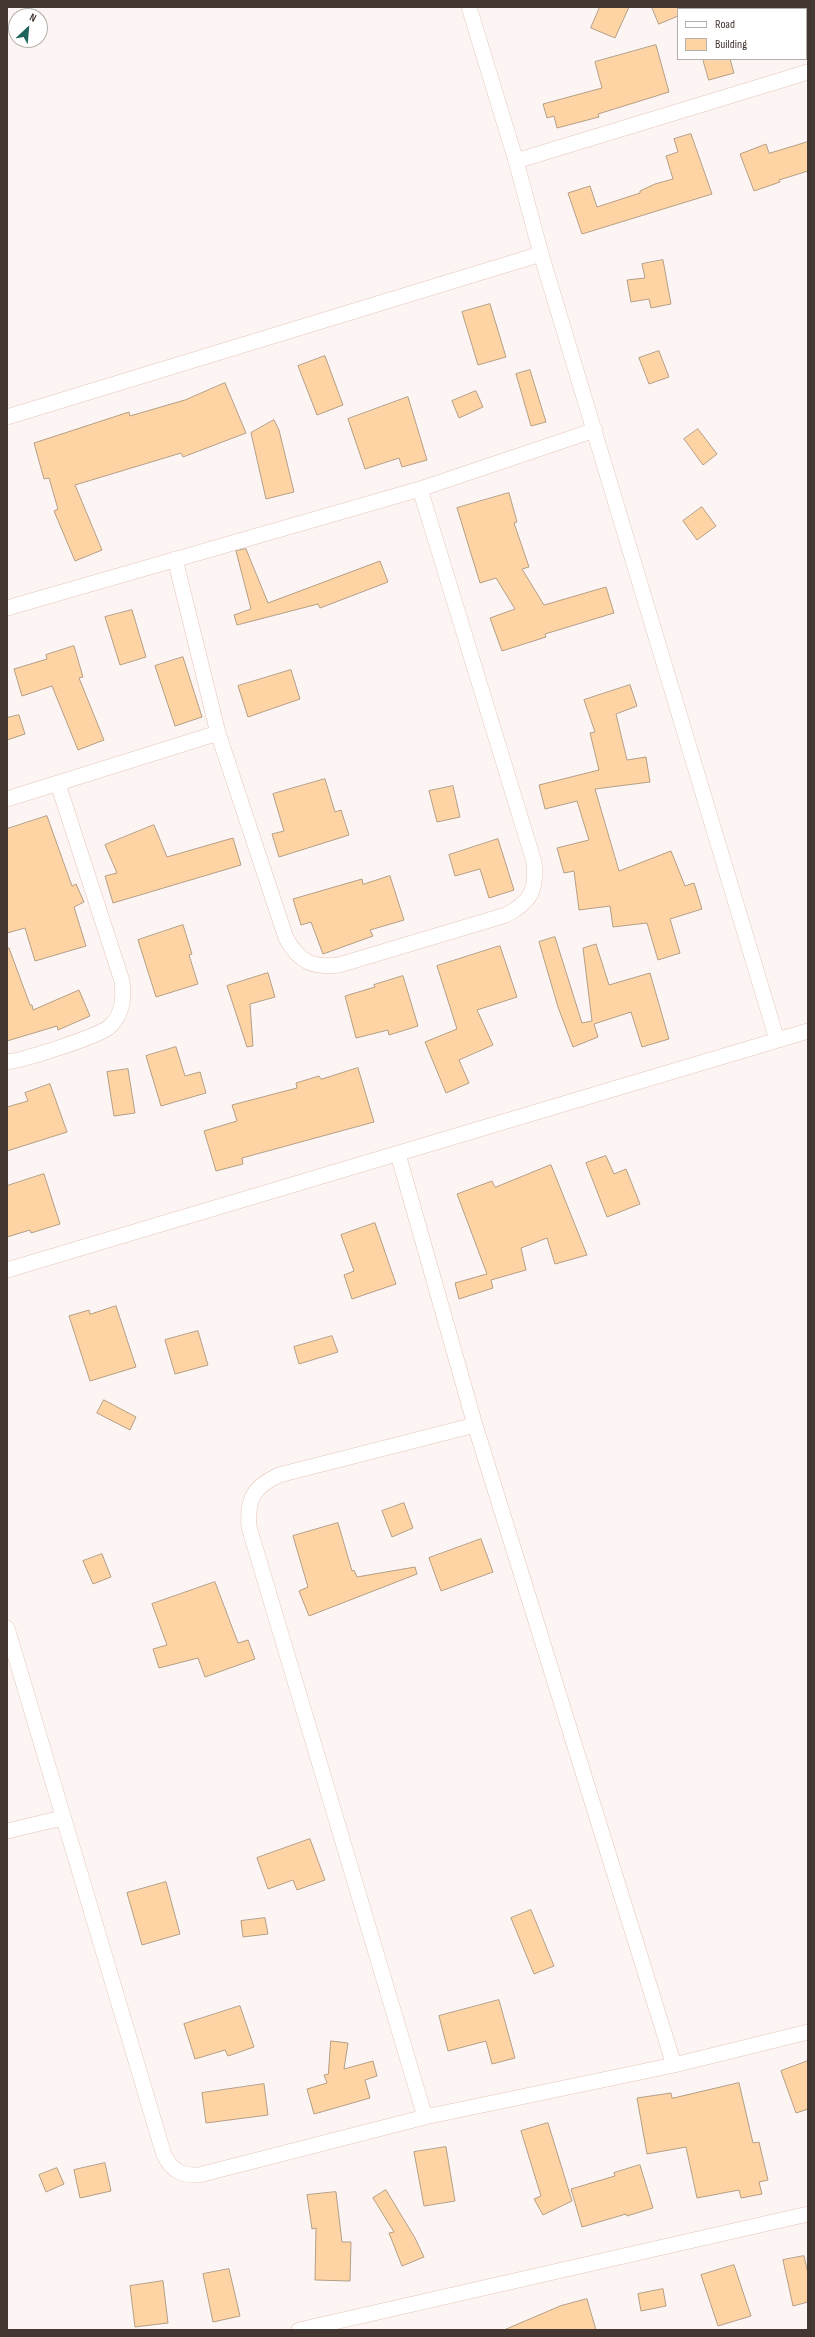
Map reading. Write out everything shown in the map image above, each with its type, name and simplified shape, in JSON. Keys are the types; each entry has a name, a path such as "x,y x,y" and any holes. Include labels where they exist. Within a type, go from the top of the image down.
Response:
{"street":[{"path":"469,7 516,161 540,254 595,430 777,1040"},
{"path":"516,161 808,72"},
{"path":"7,417 540,254"},
{"path":"7,608 420,489 595,430"},
{"path":"175,559 218,733 286,938 294,952 307,962 323,967 339,965 506,915 521,907 528,899 536,878 534,862 420,489"},
{"path":"7,799 218,733"},
{"path":"7,1062 94,1035 109,1027 119,1014 124,998 122,981 58,784"},
{"path":"7,1270 808,1031"},
{"path":"398,1154 475,1425 674,2064"},
{"path":"425,2117 249,1527 248,1510 253,1494 256,1490 264,1482 279,1475 475,1425"},
{"path":"7,1628 62,1818 164,2155 169,2165 178,2172 188,2175 199,2175 425,2117 674,2064 808,2032"},
{"path":"7,1831 62,1818"},
{"path":"299,2330 808,2214"}],"building":[{"path":"600,7 629,7 615,38 591,28"},
{"path":"652,7 700,7 677,8 677,16 659,24"},
{"path":"656,45 669,92 598,114 599,117 557,128 554,116 547,118 543,104 602,88 595,62"},
{"path":"703,60 730,60 734,73 709,80"},
{"path":"691,134 712,194 582,234 568,193 590,186 597,207 640,193 640,191 655,184 673,179 666,156 678,152 674,139"},
{"path":"808,142 808,171 779,180 780,182 754,191 740,154 766,144 769,153"},
{"path":"663,260 671,304 651,308 649,299 631,302 627,280 645,278 642,264"},
{"path":"490,304 506,357 478,365 462,312"},
{"path":"659,351 669,377 649,384 639,358"},
{"path":"325,356 343,405 317,415 298,366"},
{"path":"530,370 546,422 531,426 516,374"},
{"path":"225,383 246,433 183,457 181,453 75,485 102,550 75,561 54,511 58,509 49,478 44,479 34,443 129,412 130,416 185,400"},
{"path":"476,391 483,407 459,418 452,401"},
{"path":"408,397 427,460 402,467 399,458 365,469 348,419"},
{"path":"274,420 279,430 294,492 266,499 251,433"},
{"path":"698,429 717,454 703,465 684,439"},
{"path":"509,493 517,522 514,523 529,567 522,569 544,605 606,587 614,613 545,634 546,637 502,651 490,618 515,609 496,578 480,583 457,508"},
{"path":"702,507 716,526 697,540 683,521"},
{"path":"246,549 268,603 380,561 388,582 320,608 318,604 237,625 234,615 251,609 236,551"},
{"path":"132,610 146,657 120,665 105,617"},
{"path":"74,646 83,677 79,678 104,740 78,750 52,686 22,696 14,669 47,659 46,655"},
{"path":"183,657 202,717 175,726 155,666"},
{"path":"291,670 300,699 248,717 238,686"},
{"path":"630,685 637,706 616,714 627,760 646,757 650,782 595,789 619,871 671,851 685,886 694,883 702,909 670,919 680,953 658,960 647,923 613,927 610,906 579,910 574,871 564,873 557,848 589,840 577,801 545,809 539,785 599,770 590,733 595,732 584,700"},
{"path":"19,715 25,734 7,740 7,718"},
{"path":"325,779 335,812 341,810 349,835 279,857 272,834 284,831 273,794"},
{"path":"453,786 460,817 437,822 429,791"},
{"path":"47,816 72,886 76,884 84,902 74,907 86,946 35,961 25,928 7,933 7,829"},
{"path":"154,825 167,857 233,838 241,865 113,903 105,876 117,873 105,845"},
{"path":"498,839 514,890 489,898 480,869 455,876 449,855"},
{"path":"390,876 404,920 370,930 373,936 323,954 311,922 301,925 293,899 362,879 363,884"},
{"path":"183,925 192,954 189,955 198,984 156,997 138,940"},
{"path":"555,937 582,1023 592,1021 583,948 596,944 609,985 650,973 669,1039 642,1047 631,1012 594,1024 598,1037 573,1047 558,1007 539,942"},
{"path":"500,946 517,997 477,1010 493,1045 459,1060 469,1083 446,1093 425,1042 457,1029 437,966"},
{"path":"7,948 9,948 33,1010 79,990 90,1016 58,1030 57,1026 7,1041"},
{"path":"268,973 275,997 250,1004 253,1046 247,1047 227,986"},
{"path":"403,976 418,1026 389,1035 388,1030 356,1038 345,996 375,987 374,985"},
{"path":"176,1047 185,1076 200,1072 206,1093 161,1106 146,1056"},
{"path":"358,1068 374,1122 242,1158 243,1164 216,1171 204,1131 237,1121 232,1105 297,1088 296,1083 319,1076 321,1079"},
{"path":"128,1069 135,1113 114,1116 107,1072"},
{"path":"50,1084 67,1132 7,1151 7,1107 28,1101 25,1093"},
{"path":"606,1156 614,1174 626,1169 640,1204 607,1217 586,1163"},
{"path":"551,1165 587,1255 555,1264 547,1238 521,1248 526,1270 491,1280 493,1288 459,1299 455,1283 487,1274 457,1194 492,1181 495,1187"},
{"path":"44,1174 60,1224 31,1233 30,1230 7,1237 7,1186"},
{"path":"375,1223 396,1284 352,1299 344,1275 354,1271 341,1235"},
{"path":"116,1306 136,1367 90,1381 69,1316 89,1310 90,1314"},
{"path":"198,1331 208,1365 175,1374 165,1340"},
{"path":"332,1336 338,1352 299,1364 294,1347"},
{"path":"104,1400 136,1417 130,1430 97,1413"},
{"path":"404,1503 413,1528 392,1537 382,1511"},
{"path":"338,1523 352,1571 354,1570 357,1577 415,1567 417,1574 309,1616 299,1591 308,1587 293,1536"},
{"path":"481,1539 493,1572 441,1591 429,1558"},
{"path":"102,1554 111,1577 93,1584 83,1561"},
{"path":"215,1582 238,1643 248,1640 255,1659 205,1677 198,1658 159,1668 153,1649 167,1645 152,1604"},
{"path":"310,1839 325,1880 297,1890 293,1880 268,1889 257,1858"},
{"path":"166,1882 180,1934 142,1945 127,1893"},
{"path":"531,1910 554,1966 534,1974 511,1918"},
{"path":"265,1918 268,1934 243,1937 241,1921"},
{"path":"499,2000 515,2058 492,2064 486,2041 448,2051 439,2016"},
{"path":"240,2006 254,2047 228,2056 225,2050 195,2059 184,2024"},
{"path":"331,2041 348,2043 344,2069 373,2061 377,2076 365,2080 370,2098 314,2114 307,2089 327,2083 324,2075 328,2074"},
{"path":"808,2061 808,2109 796,2113 781,2071"},
{"path":"739,2083 753,2143 759,2142 768,2180 759,2182 762,2194 741,2198 739,2190 697,2198 686,2147 647,2154 637,2098 671,2093 672,2098"},
{"path":"264,2084 268,2115 206,2123 202,2093"},
{"path":"548,2123 572,2201 543,2215 534,2199 541,2196 521,2131"},
{"path":"446,2147 455,2201 424,2206 414,2152"},
{"path":"105,2163 111,2191 80,2198 74,2170"},
{"path":"640,2165 653,2208 582,2227 571,2189 615,2176 614,2173"},
{"path":"57,2168 64,2184 46,2192 39,2175"},
{"path":"386,2190 415,2238 424,2257 402,2266 389,2233 394,2232 373,2198"},
{"path":"336,2192 342,2242 351,2242 350,2281 315,2280 316,2228 312,2229 307,2195"},
{"path":"804,2256 808,2273 808,2302 793,2306 783,2260"},
{"path":"734,2265 751,2316 718,2326 701,2275"},
{"path":"229,2269 240,2316 213,2322 203,2274"},
{"path":"163,2281 168,2323 135,2327 130,2286"},
{"path":"663,2289 666,2306 641,2311 638,2294"},
{"path":"587,2299 596,2330 504,2330 560,2306"}]}
